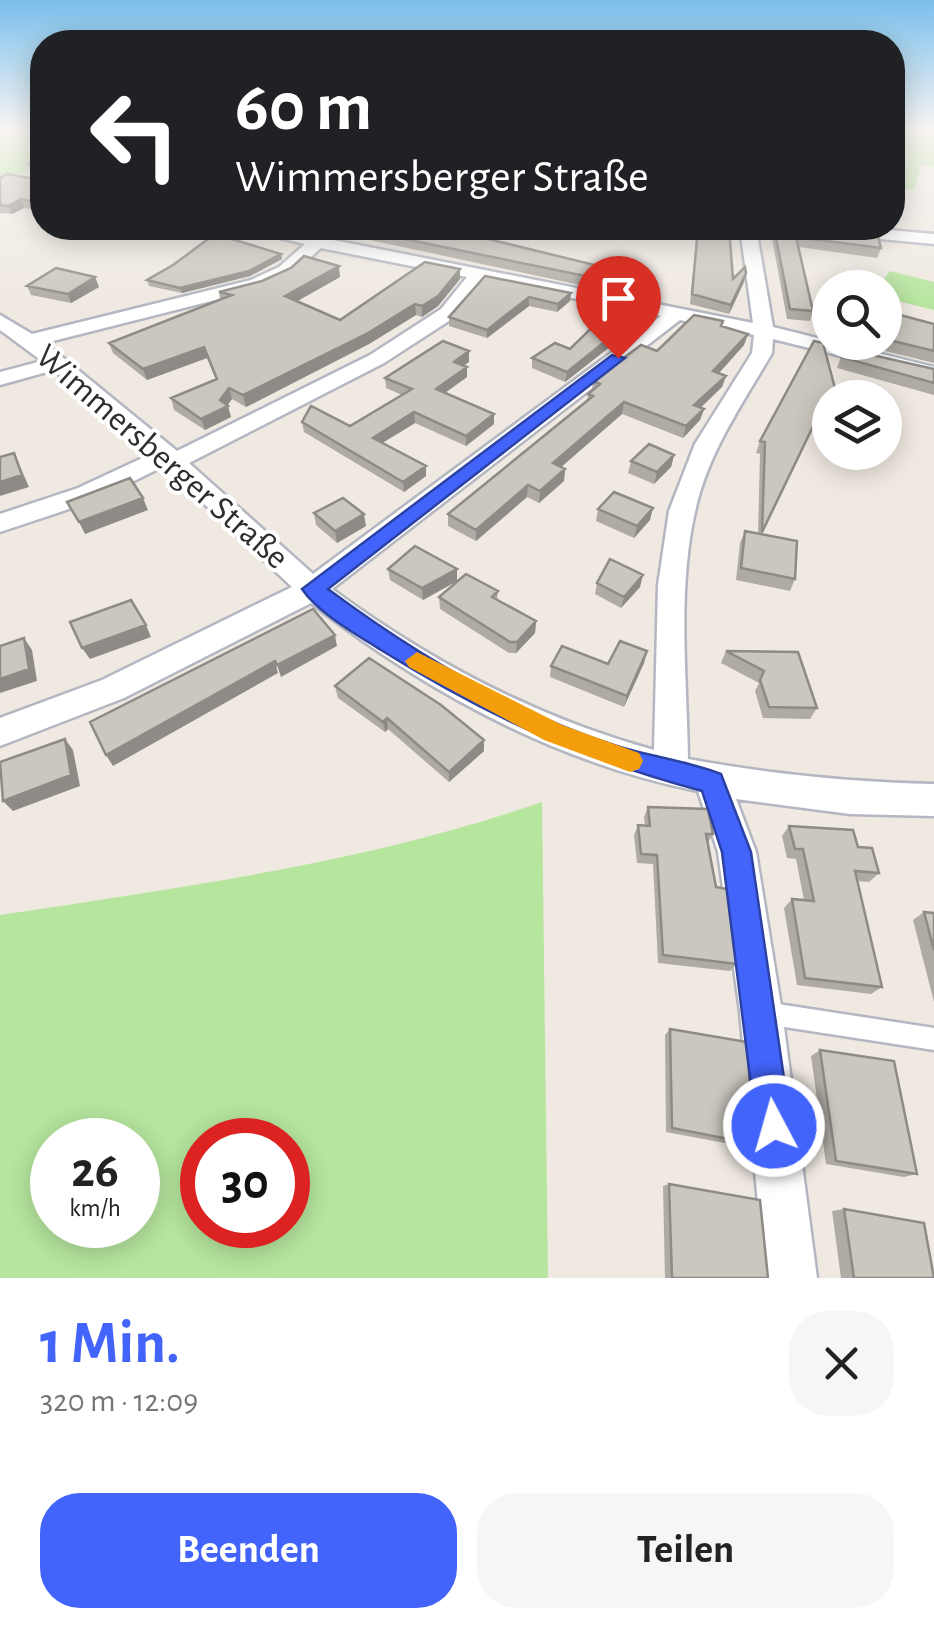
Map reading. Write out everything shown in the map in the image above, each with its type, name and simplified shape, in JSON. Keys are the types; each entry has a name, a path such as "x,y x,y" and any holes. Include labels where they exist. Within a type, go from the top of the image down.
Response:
{"street":[{"path":"905,236 934,239"},
{"path":"30,341 257,284 284,272 315,240"},
{"path":"345,240 764,331 934,373"},
{"path":"750,240 764,331 762,353 707,444 682,512 672,585 691,777 736,852 760,1012 791,1278"},
{"path":"0,523 87,494 172,458 376,359 448,313 479,272"},
{"path":"0,732 113,688 313,589 676,313"},
{"name":"Wimmersberger Straße","path":"0,321 30,341 172,458 313,589 368,631 502,708 596,750 691,777 778,794 864,802 934,800"},
{"path":"0,378 57,364"}],"lane":[{"path":"760,1012 934,1039"}],"green space":[{"path":"902,274 934,282 934,310 902,302"},
{"path":"542,802 548,1278 0,1278 0,915 274,871 409,841"}],"building":[{"path":"0,188 30,188 30,201 0,205"},
{"path":"207,240 235,240 281,254 249,271 180,288 147,280"},
{"path":"410,240 492,240 603,267 590,277"},
{"path":"697,240 730,240 733,279 745,267 746,273 731,305 692,294"},
{"path":"776,240 797,240 812,311 790,309"},
{"path":"819,240 879,240 881,248"},
{"path":"304,256 339,266 285,296 340,320 425,262 460,269 438,296 422,306 415,304 368,333 243,395 229,388 220,400 228,406 201,419 171,398 217,379 204,347 143,369 109,343 232,295 219,292 262,281 291,268"},
{"path":"56,268 95,277 68,294 27,286"},
{"path":"485,276 571,293 558,304 529,297 487,330 449,317"},
{"path":"618,302 640,308 567,372 532,358 555,343 570,349"},
{"path":"694,315 723,321 721,326 748,334 713,371 726,376 694,405 704,409 686,426 624,402 553,463 565,469 540,491 528,485 476,530 448,514 593,396 588,394 600,384 593,381 641,345 657,351"},
{"path":"902,316 934,324 934,351 902,343"},
{"path":"443,341 469,351 454,362 467,367 436,389 494,414 466,436 414,412 373,438 426,466 403,482 302,422 311,406 350,426 412,389 385,378"},
{"path":"812,345 812,360 828,360 833,380 812,380 812,429 762,532 765,442 760,441"},
{"path":"852,360 894,360 934,369 934,383"},
{"path":"649,444 674,455 657,472 631,461"},
{"path":"14,453 22,475 0,482 0,457"},
{"path":"130,478 143,498 79,522 67,502"},
{"path":"614,492 653,508 637,526 598,509"},
{"path":"343,498 364,514 335,531 314,513"},
{"path":"745,531 797,541 795,579 741,568"},
{"path":"415,546 457,569 422,588 388,569"},
{"path":"610,559 643,575 624,597 597,583"},
{"path":"466,574 498,591 492,597 536,621 517,642 510,642 439,597"},
{"path":"131,600 146,625 82,648 70,622"},
{"path":"313,609 335,635 277,665 275,661 106,755 90,722"},
{"path":"24,638 29,669 0,679 0,646"},
{"path":"620,641 647,651 627,696 551,666 562,646 608,664"},
{"path":"726,651 798,652 817,708 769,707 760,680 764,671"},
{"path":"369,658 441,705 484,740 449,772 387,718 383,722 335,686"},
{"path":"65,739 71,775 3,801 0,762"},
{"path":"648,807 708,809 713,834 706,834 716,887 727,889 737,964 663,955 657,855 641,854 638,825 650,826"},
{"path":"789,826 853,830 858,847 872,848 879,873 855,871 882,987 805,978 792,899 814,901 803,849 795,849"},
{"path":"924,912 934,913 934,950"},
{"path":"670,1029 747,1042 754,1144 672,1128"},
{"path":"820,1050 894,1061 917,1174 836,1161"},
{"path":"669,1184 760,1200 768,1278 672,1278"},
{"path":"844,1209 924,1223 934,1278 854,1278"}],"slow traffic":[{"path":"417,661 553,733 630,761"}],"route":[{"path":"618,358 313,589 368,631 432,670 553,733 617,757 712,782 736,852 774,1126"}]}
